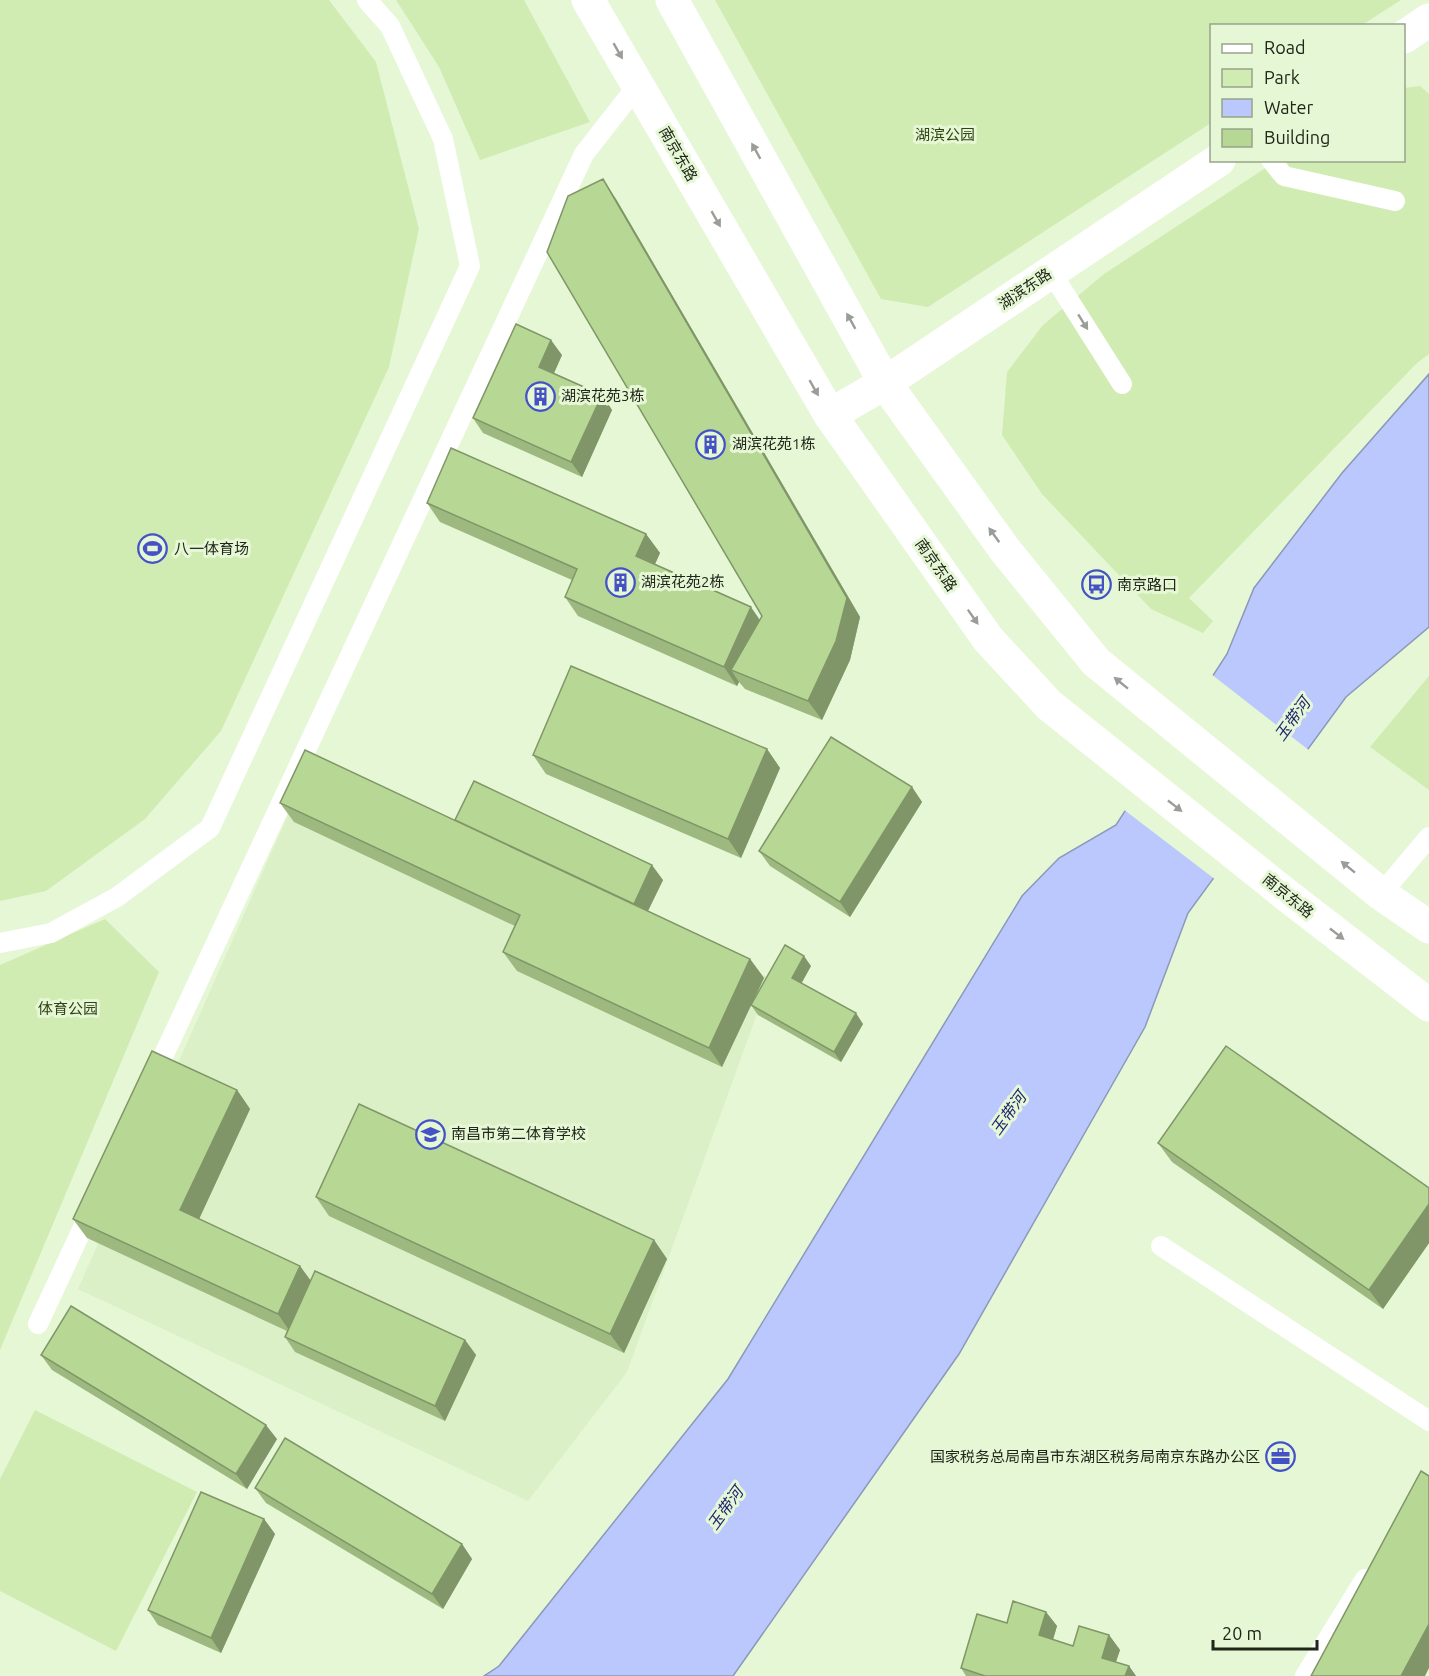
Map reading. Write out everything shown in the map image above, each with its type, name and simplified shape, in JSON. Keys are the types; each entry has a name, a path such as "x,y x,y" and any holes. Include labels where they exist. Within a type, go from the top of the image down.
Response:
{"main road":[{"name":"南京东路","path":"588,0 830,415 988,639 1049,705 1429,1005"},
{"path":"672,0 885,383 1005,550 1096,662 1381,894 1429,927"},
{"path":"1405,36 1429,20"},
{"name":"湖滨东路","path":"830,415 885,383 1216,162"}],"lane":[{"path":"0,943 51,933 117,897 210,828 470,266 443,139 390,26 367,0"},
{"path":"144,1096 584,153 638,85"},
{"path":"1273,162 1284,176 1395,201"},
{"path":"1051,273 1122,384"},
{"path":"1381,894 1429,837"},
{"path":"38,1324 99,1194"},
{"path":"1161,1246 1429,1420"},
{"path":"1305,1676 1373,1567"}],"shaded area":[{"name":"南昌市第二体育学校","path":"312,761 770,978 627,1372 528,1501 78,1289"}],"green space":[{"name":"八一体育场","path":"0,0 329,0 376,62 419,229 389,367 221,731 145,819 46,891 0,901"},
{"path":"396,0 524,0 590,122 480,160 439,67"},
{"name":"湖滨公园","path":"715,0 1401,0 1364,24 1210,24 1210,124 928,307 881,299"},
{"path":"1420,86 1429,94 1429,354 1417,363 1189,598 1213,621 1203,633 1151,609 1042,494 1002,435 1007,372 1043,325 1104,274 1274,162 1405,162 1405,88"},
{"path":"1429,676 1429,790 1370,747"},
{"name":"体育公园","path":"105,919 159,972 0,1350 0,965"},
{"path":"35,1410 197,1492 116,1651 0,1591 0,1479"}],"water":[{"name":"玉带河","path":"1429,374 1429,627 1346,697 1188,913 1145,1027 959,1354 733,1676 484,1676 499,1666 728,1379 1022,896 1059,858 1116,825 1227,654 1254,588 1342,473"}],"pier":[{"path":"1211,674 1310,751 1216,880 1123,809"}],"building":[{"name":"湖滨花苑1栋","path":"603,179 847,598 836,641 808,701 731,670 762,616 547,252 568,196"},
{"name":"湖滨花苑3栋","path":"516,324 551,340 539,367 602,395 571,462 473,418"},
{"name":"湖滨花苑2栋","path":"451,448 646,534 636,556 751,607 724,667 565,597 577,569 427,503"},
{"path":"571,666 767,749 728,839 533,755"},
{"path":"831,737 912,787 840,902 759,851"},
{"path":"305,750 750,959 709,1048 503,952 520,915 280,803"},
{"path":"474,781 652,865 634,904 455,820"},
{"path":"785,945 804,956 792,978 856,1013 834,1052 751,1005"},
{"path":"1226,1046 1429,1188 1429,1204 1369,1290 1158,1143"},
{"path":"152,1051 237,1090 180,1210 300,1266 278,1314 73,1219"},
{"path":"359,1104 654,1240 610,1334 316,1197"},
{"path":"315,1271 465,1340 435,1406 285,1337"},
{"path":"71,1306 266,1425 236,1474 41,1355"},
{"path":"285,1438 462,1544 432,1594 255,1488"},
{"path":"1421,1471 1429,1476 1429,1624 1401,1676 1311,1676"},
{"path":"201,1492 264,1519 211,1638 148,1610"},
{"path":"1013,1601 1046,1612 1039,1635 1073,1646 1079,1626 1109,1635 1102,1658 1129,1666 1125,1676 985,1676 961,1668 977,1614 1007,1623"}],"place":[{"name":"湖滨花苑3栋","path":"540,396"},
{"name":"湖滨花苑1栋","path":"711,444"},
{"name":"八一体育场","path":"153,549"},
{"name":"湖滨花苑2栋","path":"620,582"},
{"name":"南京路口","path":"1096,585"},
{"name":"南昌市第二体育学校","path":"430,1134"},
{"name":"国家税务总局南昌市东湖区税务局南京东路办公区","path":"1281,1457"}]}
